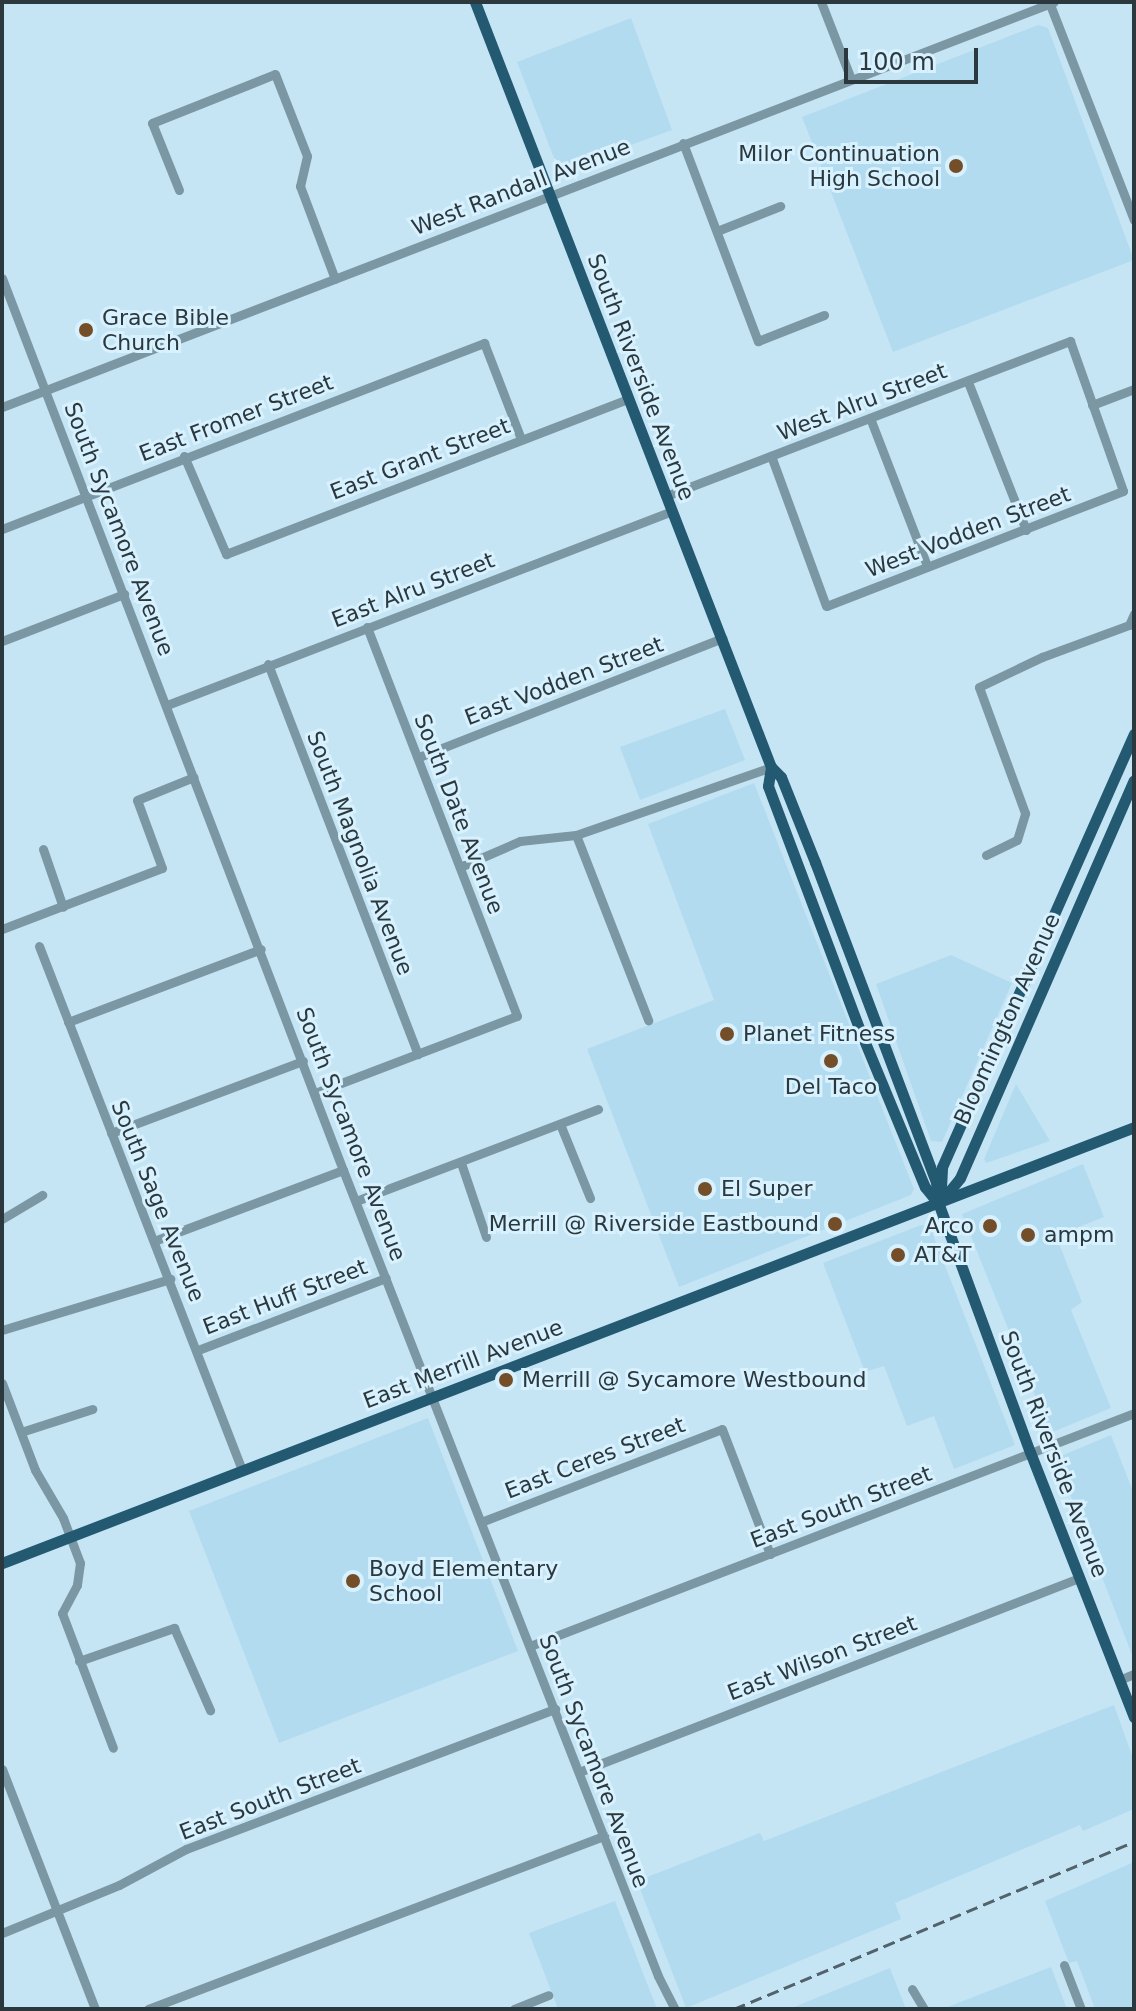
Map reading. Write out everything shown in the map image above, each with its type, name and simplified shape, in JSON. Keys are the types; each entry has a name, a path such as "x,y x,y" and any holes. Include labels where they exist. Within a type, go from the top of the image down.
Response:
{"main road":[{"name":"South Riverside Avenue","path":"475,2 771,767 781,777 924,1150 939,1205 1030,1452 1134,1717"},
{"name":"Bloomington Avenue","path":"939,1205 942,1167 1134,734"},
{"name":"South Riverside Avenue","path":"771,767 768,786 859,1028 925,1187 939,1205"},
{"name":"Bloomington Avenue","path":"939,1205 960,1178 1134,780"},
{"name":"East Merrill Avenue","path":"2,1563 939,1205 1134,1127"},
{"name":"Bloomington Avenue","path":"924,1150 937,1151 956,1137"}],"street":[{"path":"821,2 851,79"},
{"name":"West Randall Avenue","path":"2,407 1051,3"},
{"path":"1051,3 1134,220"},
{"path":"179,190 152,123 275,74 307,156 300,186 335,279"},
{"path":"683,143 717,231 723,258 758,341 824,315"},
{"path":"717,231 780,206"},
{"name":"South Sycamore Avenue","path":"2,278 343,1170 671,2007"},
{"name":"West Alru Street","path":"666,496 1070,341 1092,405"},
{"name":"East Fromer Street","path":"2,529 184,456 484,343 521,439"},
{"path":"968,382 1026,530"},
{"path":"1092,405 1134,389"},
{"name":"East Grant Street","path":"184,456 226,554 628,399"},
{"name":"West Vodden Street","path":"771,456 826,606 1123,491 1092,405"},
{"path":"870,418 927,566"},
{"name":"East Alru Street","path":"167,705 672,511"},
{"path":"2,641 124,594"},
{"path":"986,855 1013,844 1025,813 979,687 1031,661 1131,626 1134,614"},
{"name":"South Date Avenue","path":"367,627 517,1016 418,1054"},
{"name":"East Vodden Street","path":"419,757 722,638"},
{"name":"South Magnolia Avenue","path":"268,664 418,1054"},
{"path":"460,867 520,841 576,835 771,767"},
{"path":"2,929 162,868 137,800 194,777"},
{"path":"576,835 648,1020"},
{"path":"43,849 63,907"},
{"name":"South Sage Avenue","path":"39,946 242,1470"},
{"path":"68,1022 261,949"},
{"path":"315,1093 418,1054"},
{"path":"111,1133 303,1061"},
{"path":"356,1201 598,1109"},
{"path":"560,1124 590,1198"},
{"path":"461,1163 486,1237"},
{"path":"154,1241 343,1170"},
{"path":"2,1219 42,1195"},
{"name":"East Huff Street","path":"198,1350 386,1278"},
{"path":"2,1330 170,1279"},
{"path":"2,1383 80,1563 77,1585 62,1613 113,1748"},
{"path":"21,1432 92,1409"},
{"name":"East South Street","path":"530,1646 1134,1413"},
{"name":"East Ceres Street","path":"481,1522 722,1429 770,1554"},
{"name":"East Wilson Street","path":"579,1772 1079,1578"},
{"path":"79,1661 174,1628 210,1710"},
{"path":"1119,1680 1134,1674"},
{"name":"East South Street","path":"2,1933 119,1885 186,1849 555,1709"},
{"path":"2,1769 95,2009"},
{"path":"148,2009 604,1836"},
{"path":"1064,1965 1081,2009"},
{"path":"912,1989 924,2009"},
{"path":"514,2009 548,1995"}],"shaded area":[{"path":"631,18 672,130 559,171 517,62"},
{"path":"1038,25 1048,28 1134,260 893,352 802,117"},
{"path":"725,709 745,760 640,800 620,747"},
{"path":"754,783 914,1189 911,1195 679,1287 587,1049 714,1000 648,824"},
{"path":"951,955 1012,983 942,1142 931,1141 876,984"},
{"path":"1016,1084 1050,1141 986,1163 984,1159"},
{"path":"1083,1164 1104,1217 1056,1236 1082,1302 1071,1310 1111,1408 1050,1433 962,1214"},
{"path":"921,1225 930,1227 1015,1445 954,1469 934,1416 907,1426 884,1366 865,1372 823,1263"},
{"name":"Boyd Elementary School","path":"428,1418 518,1651 279,1743 189,1511"},
{"path":"1111,1435 1134,1494 1134,1660 1056,1458"},
{"path":"1114,1705 1134,1761 1134,1809 1083,1831 1080,1825 895,1903 901,1919 686,2008 637,1881 760,1833 764,1841"},
{"path":"1134,1862 1134,2009 1095,2009 1077,1961 1069,1963 1045,1901"},
{"path":"615,1901 657,2009 558,2009 529,1933"},
{"path":"1051,1967 1067,2009 942,2009"},
{"path":"890,1968 906,2009 789,2009"}],"railway":[{"path":"734,2009 1134,1842"}],"place":[{"name":"Milor Continuation High School","path":"956,166"},
{"name":"Grace Bible Church","path":"86,330"},
{"name":"Planet Fitness","path":"727,1034"},
{"name":"Del Taco","path":"831,1061"},
{"name":"El Super","path":"705,1189"},
{"name":"Merrill @ Riverside Eastbound","path":"835,1224"},
{"name":"Arco","path":"990,1226"},
{"name":"ampm","path":"1028,1235"},
{"name":"AT&T","path":"898,1255"},
{"name":"Merrill @ Sycamore Westbound","path":"506,1380"},
{"name":"Boyd Elementary School","path":"353,1581"}]}
